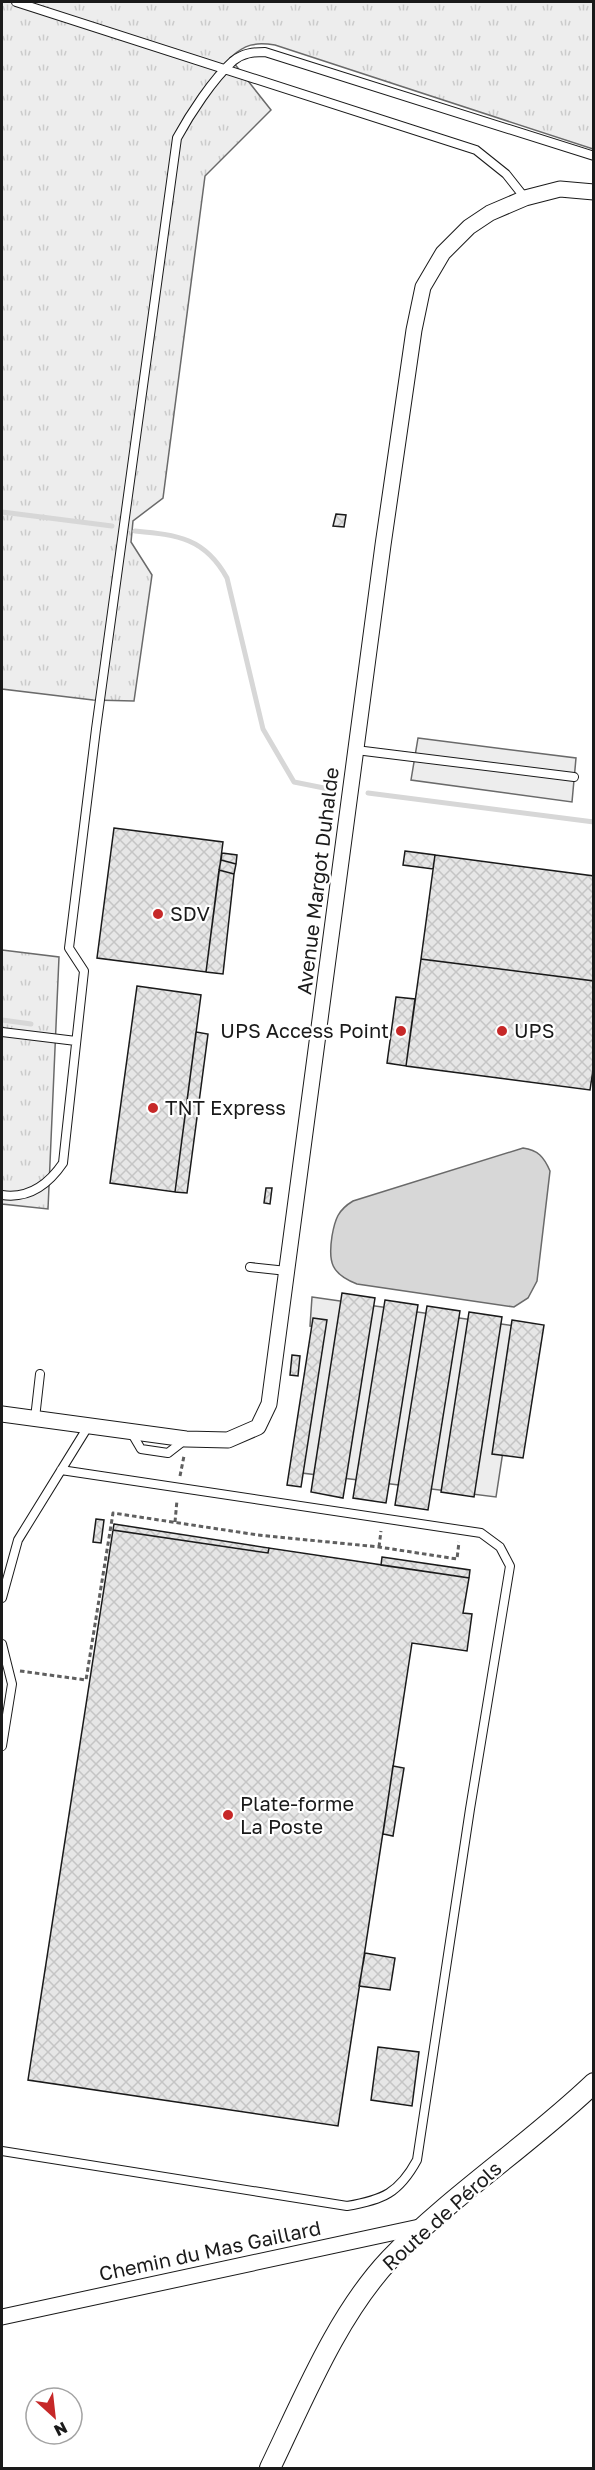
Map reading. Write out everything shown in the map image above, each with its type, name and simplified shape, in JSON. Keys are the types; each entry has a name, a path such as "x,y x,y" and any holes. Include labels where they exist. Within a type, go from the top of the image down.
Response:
{"street":[{"name":"Avenue Margot Duhalde","path":"2,1414 186,1439 228,1440 258,1427 269,1404 356,750 414,330 423,287 443,253 469,226 490,213 525,198 560,189 594,192"},
{"name":"Route de Pérols","path":"270,2469 316,2374 357,2301 389,2260 594,2083"},
{"name":"Chemin du Mas Gaillard","path":"2,2317 426,2226"}],"lane":[{"path":"16,2 476,150 506,174 525,198"},
{"path":"2,1195 15,1197 37,1190 53,1177 63,1163 84,970 69,948 96,729 177,138 190,113 233,61 249,52 265,52 594,156"},
{"path":"356,750 574,777"},
{"path":"2,1032 76,1041"},
{"path":"250,1267 287,1271"},
{"path":"34,1418 40,1374"},
{"path":"2,1598 18,1540 89,1425"},
{"path":"2,2151 347,2206 376,2202 408,2177 417,2160 473,1786 510,1566 500,1547 481,1533 461,1528 61,1470"},
{"path":"2,1644 12,1684 2,1746"}],"path":[{"path":"8,1669 86,1680 113,1514 258,1535 379,1546 457,1558 461,1528"}],"green space":[{"path":"2,2 593,2 593,149 275,45 251,45 230,58 271,110 205,176 163,498 133,521 131,542 152,575 134,701 93,700 2,689"},
{"path":"2,950 59,957 48,1209 2,1204"}],"shaded area":[{"path":"418,738 576,758 572,802 411,780"},
{"path":"523,1148 533,1150 540,1155 550,1171 537,1281 528,1298 514,1307 357,1284 342,1276 333,1266 331,1245 333,1230 336,1220 348,1204"},
{"path":"312,1297 522,1327 496,1497 302,1473 325,1328 310,1326"}],"building":[{"path":"336,514 346,515 344,527 333,526"},
{"name":"SDV","path":"114,828 223,842 206,972 97,958"},
{"path":"405,851 435,855 433,869 403,865"},
{"path":"222,853 237,855 236,864 221,860"},
{"path":"435,855 594,876 594,981 421,959"},
{"path":"221,860 236,864 234,874 219,870"},
{"path":"219,870 234,874 223,974 206,972"},
{"name":"UPS","path":"421,959 594,981 594,1063 590,1090 406,1066"},
{"name":"TNT Express","path":"137,986 201,995 175,1192 110,1183"},
{"name":"UPS Access Point","path":"396,997 415,999 406,1066 387,1063"},
{"path":"196,1032 208,1034 187,1193 175,1192"},
{"path":"266,1188 272,1188 270,1204 264,1203"},
{"path":"342,1293 375,1298 343,1498 311,1492"},
{"path":"385,1300 418,1305 386,1503 353,1498"},
{"path":"427,1306 460,1311 428,1510 395,1505"},
{"path":"469,1312 502,1317 474,1497 441,1492"},
{"path":"313,1318 327,1320 301,1487 287,1485"},
{"path":"512,1320 544,1325 523,1458 492,1454"},
{"path":"292,1355 300,1356 298,1376 290,1375"},
{"path":"96,1519 104,1520 101,1543 93,1542"},
{"path":"114,1524 269,1548 268,1553 113,1530"},
{"name":"Plate-forme La Poste","path":"113,1530 268,1553 269,1548 469,1578 463,1613 472,1614 467,1651 412,1643 338,2126 28,2080"},
{"path":"382,1557 470,1570 469,1578 381,1565"},
{"path":"393,1766 404,1768 393,1836 383,1834"},
{"path":"365,1953 395,1958 390,1990 359,1986"},
{"path":"378,2047 419,2052 412,2106 371,2100"}],"waterway":[{"path":"2,512 112,526"},
{"path":"135,531 164,534 189,541 209,554 218,565 227,578 263,729 294,782 334,790"},
{"path":"368,793 594,822"},
{"path":"2,1020 31,1024"}],"place":[{"name":"SDV","path":"158,914"},
{"name":"UPS Access Point","path":"401,1031"},
{"name":"UPS","path":"502,1031"},
{"name":"TNT Express","path":"153,1108"},
{"name":"Plate-forme La Poste","path":"228,1815"}]}
